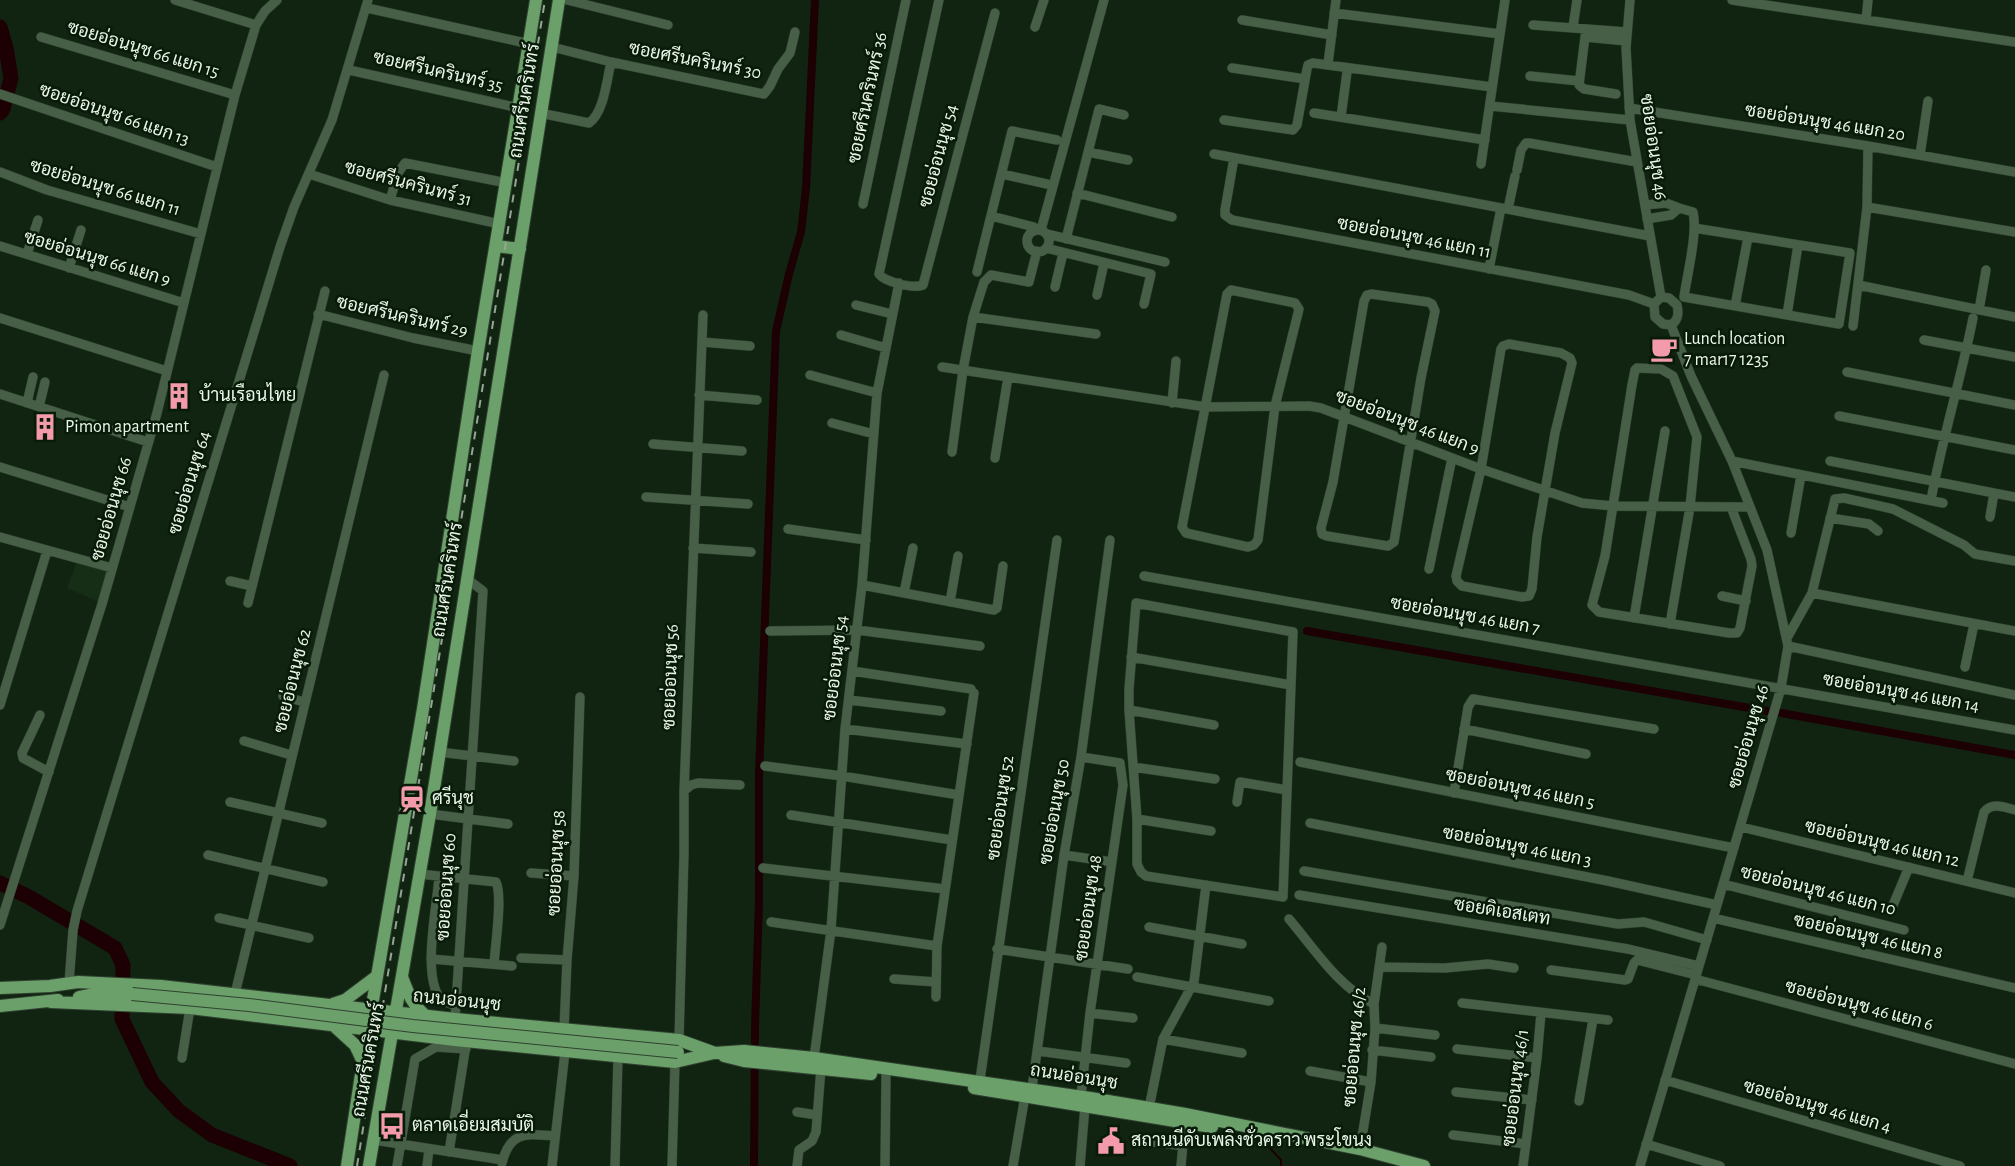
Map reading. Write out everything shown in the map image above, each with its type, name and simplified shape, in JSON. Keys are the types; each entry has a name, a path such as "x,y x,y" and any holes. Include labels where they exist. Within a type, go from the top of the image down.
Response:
{"main road":[{"name":"ถนนศรีนครินทร์","path":"347,1164 423,709 478,351 536,0"},
{"name":"ถนนศรีนครินทร์","path":"369,1165 430,814 559,0"},
{"path":"496,246 520,249"},
{"path":"402,975 409,996 426,1016"},
{"path":"332,1004 345,1000 377,976"},
{"name":"ถนนอ่อนนุช","path":"0,988 88,982 161,986 426,1016 456,1013 677,1051"},
{"name":"ถนนอ่อนนุช","path":"50,986 205,1000 413,1026 744,1056 979,1084 1185,1118 1424,1166"},
{"name":"ถนนอ่อนนุช","path":"51,1002 103,992"},
{"path":"300,1020 310,1011 302,1001"},
{"name":"ถนนอ่อนนุช","path":"0,1006 51,1002 162,1005 332,1024 462,1043 618,1057 677,1051"},
{"path":"456,1013 448,1026 462,1043"},
{"path":"332,1024 355,1045 364,1063"},
{"path":"386,1067 397,1046 404,1039 423,1036"},
{"name":"ถนนอ่อนนุช","path":"816,1065 886,1076 979,1084"},
{"name":"ถนนอ่อนนุช","path":"1360,1152 1395,1166"}],"street":[{"path":"176,0 256,25"},
{"name":"ซอยอ่อนนุช 66","path":"0,925 130,507 167,371 235,95 256,25 265,11 277,0"},
{"path":"567,0 668,25"},
{"path":"894,0 906,1"},
{"name":"ซอยอ่อนนุช 54","path":"939,0 879,274 882,278 899,283 917,287 923,285 995,13"},
{"path":"1035,27 1044,0"},
{"path":"1041,232 1104,0"},
{"path":"1328,64 1336,0"},
{"path":"1481,164 1504,0"},
{"path":"1574,27 1577,0"},
{"name":"ซอยอ่อนนุช 46","path":"1630,0 1627,37 1630,120 1650,236 1658,300"},
{"path":"1732,0 2015,42"},
{"path":"1866,20 1868,0"},
{"name":"ซอยศรีนครินทร์ 36","path":"862,204 906,1"},
{"path":"368,4 530,44"},
{"name":"ซอยอ่อนนุช 64","path":"69,983 73,930 77,911 280,247 294,207 333,120 368,4"},
{"path":"1334,13 1500,34"},
{"path":"1242,20 1332,34"},
{"path":"1533,25 1574,27 1585,33 1627,37"},
{"name":"ซอยศรีนครินทร์ 30","path":"552,47 611,62 764,94 790,53 795,32"},
{"path":"1585,33 1579,81 1581,88 1616,94"},
{"name":"ซอยอ่อนนุช 66 แยก 15","path":"41,37 235,95"},
{"path":"540,113 589,123 592,121 599,112 611,62"},
{"path":"1224,120 1293,130 1297,125 1306,69 1310,64 1328,64 1492,87"},
{"path":"1232,68 1305,79"},
{"name":"ซอยศรีนครินทร์ 35","path":"349,70 519,108"},
{"path":"1341,117 1347,72"},
{"path":"1530,76 1579,81"},
{"name":"ซอยอ่อนนุช 66 แยก 13","path":"0,94 218,167"},
{"path":"1920,155 1928,101"},
{"path":"1490,106 1630,120"},
{"name":"ซอยอ่อนนุช 46 แยก 20","path":"1629,108 2015,172"},
{"path":"1066,238 1099,109 1124,115"},
{"path":"1314,113 1485,140"},
{"path":"976,272 1012,131 1057,140"},
{"path":"1489,268 1521,150 1526,143 1637,162"},
{"path":"1853,326 1867,207 1868,146"},
{"path":"1088,152 1128,160"},
{"path":"1214,154 1650,236"},
{"name":"ซอยอ่อนนุช 46 แยก 11","path":"1234,158 1225,210 1228,219 1658,300"},
{"path":"390,200 398,173 405,163 507,183"},
{"name":"ซอยอ่อนนุช 66 แยก 11","path":"0,172 47,190 201,234"},
{"name":"ซอยศรีนครินทร์ 31","path":"309,174 390,200 500,224"},
{"path":"1002,174 1047,184"},
{"path":"1077,193 1172,217"},
{"path":"1645,205 1666,203 1693,212 1694,228 1684,297 1839,324 1850,253 1694,228"},
{"path":"1867,207 2015,232"},
{"path":"1647,219 1671,215 1679,208"},
{"path":"991,216 1041,232 1165,262"},
{"path":"27,254 38,220"},
{"path":"69,268 81,230"},
{"path":"1041,232 1029,235 1030,248 1064,253 1151,274 1144,304"},
{"path":"952,452 963,370 973,317 984,282 990,275 1029,282 1041,250 1049,241 1041,232"},
{"path":"1735,306 1748,237"},
{"path":"1786,315 1798,245"},
{"name":"ซอยอ่อนนุช 66 แยก 9","path":"0,246 184,303"},
{"path":"1055,287 1064,253"},
{"path":"1097,295 1104,263"},
{"path":"1931,500 1954,393 1986,270"},
{"name":"ซอยอ่อนนุช 54","path":"797,1166 799,1150 812,1141 816,1132 816,1065 831,930 845,729 862,585 877,393 899,283"},
{"path":"1858,285 1976,314 2015,317"},
{"path":"1231,290 1299,305 1275,406 1258,540 1254,545 1248,547 1186,533 1182,527 1227,294 1231,290"},
{"path":"248,603 325,291"},
{"path":"1367,295 1428,302 1432,304 1435,311 1411,443 1394,542 1383,546 1322,534 1321,528 1333,482 1364,301 1367,295"},
{"path":"1669,298 1677,305 1677,317 1671,325 1663,324 1655,317 1658,300 1669,298"},
{"path":"856,305 892,314"},
{"name":"ซอยศรีนครินทร์ 29","path":"318,314 413,338 478,351"},
{"name":"ซอยอ่อนนุช 56","path":"672,1166 703,315"},
{"path":"973,317 1096,334"},
{"path":"0,318 167,371"},
{"name":"ซอยอ่อนนุช 46","path":"1640,1166 1781,688 1788,642 1767,550 1732,462 1691,375 1671,325"},
{"path":"841,334 886,348"},
{"path":"1924,340 2015,356"},
{"path":"702,342 750,346"},
{"path":"1509,344 1561,353 1570,358 1571,373 1555,433 1546,492 1537,537 1532,589 1529,596 1522,597 1462,586 1456,576 1481,469 1503,346 1509,344"},
{"path":"1172,403 1176,361"},
{"name":"ซอยอ่อนนุช 46 แยก 9","path":"942,367 1206,407 1309,406 1344,416 1481,469 1582,503 1613,506 1750,507"},
{"path":"1670,624 1690,507 1697,442 1673,376 1661,369 1640,367 1635,370 1605,556 1592,605 1599,612 1670,624 1737,633 1746,602 1751,559 1731,507"},
{"path":"1846,372 2015,405"},
{"name":"ซอยอ่อนนุช 62","path":"235,994 384,375"},
{"path":"810,375 877,393"},
{"path":"27,403 33,377"},
{"path":"995,458 1008,377"},
{"path":"39,407 45,382"},
{"path":"0,394 148,442"},
{"path":"699,395 757,400"},
{"path":"1839,416 2015,450"},
{"path":"832,423 874,434"},
{"path":"1634,618 1665,431"},
{"path":"653,444 742,451"},
{"path":"1429,569 1452,458"},
{"path":"1830,461 2015,497"},
{"path":"1732,462 1943,503"},
{"path":"0,467 130,507"},
{"path":"1791,533 1801,474"},
{"path":"1990,517 1994,493"},
{"path":"646,497 748,504"},
{"path":"2015,561 1975,554 1964,545 1893,509 1844,498 1835,499 1812,593 1788,642 2015,694"},
{"path":"1830,518 1869,524 1878,531"},
{"path":"788,529 866,540"},
{"path":"0,537 112,568"},
{"name":"ซอยอ่อนนุช 52","path":"979,1084 1057,540"},
{"name":"ซอยอ่อนนุช 50","path":"1013,1166 1038,1051 1110,540"},
{"path":"693,548 751,552"},
{"path":"904,593 913,548"},
{"path":"0,705 47,551"},
{"path":"950,602 958,556"},
{"path":"862,585 994,610 997,608 1004,566"},
{"name":"ซอยอ่อนนุช 46 แยก 7","path":"1144,576 1781,688"},
{"name":"ซอยอ่อนนุช 60","path":"456,1013 483,591 466,578"},
{"path":"230,581 252,586"},
{"path":"1812,593 2015,631"},
{"path":"1722,596 1746,602"},
{"path":"1136,603 1293,632 1291,685 1283,897 1146,876 1137,864 1137,819 1129,710 1136,603"},
{"path":"1965,667 1974,624"},
{"path":"770,631 857,630 980,646"},
{"path":"1131,657 1291,685"},
{"path":"852,671 972,691 967,744 937,945 936,997"},
{"name":"ซอยอ่อนนุช 46 แยก 14","path":"1781,688 2015,730"},
{"path":"283,696 304,702"},
{"name":"ซอยอ่อนนุช 58","path":"564,1030 574,876 580,697"},
{"path":"1454,792 1468,707 1473,699 1654,729"},
{"path":"849,700 941,711"},
{"path":"1129,710 1214,725"},
{"path":"40,716 22,753 23,758 49,772"},
{"path":"845,729 967,744"},
{"path":"1464,729 1586,754"},
{"path":"244,741 291,755"},
{"path":"439,753 514,761"},
{"name":"ซอยอ่อนนุช 48","path":"1080,1166 1090,1013 1123,785 1122,766 1116,762 1081,757"},
{"name":"ซอยอ่อนนุช 46 แยก 5","path":"1300,762 1734,848"},
{"path":"765,766 959,795"},
{"path":"1133,767 1215,780"},
{"path":"1237,802 1240,782 1287,790"},
{"path":"684,791 698,783 740,785"},
{"path":"230,802 322,823"},
{"path":"1967,881 1984,812 1988,807 1994,805 2015,810"},
{"path":"430,814 508,824"},
{"path":"791,814 952,840"},
{"path":"1137,819 1211,831"},
{"name":"ซอยอ่อนนุช 46 แยก 3","path":"1310,823 1608,881 1717,905"},
{"name":"ซอยอ่อนนุช 46 แยก 12","path":"1741,827 2015,893"},
{"path":"208,855 323,882"},
{"path":"1064,855 1112,862"},
{"path":"763,867 945,889"},
{"path":"1891,910 1909,867"},
{"path":"1304,871 1618,924 1644,922 1707,940"},
{"path":"531,873 574,876"},
{"path":"419,874 493,881 498,886 494,964"},
{"path":"439,877 431,978 436,990 456,1013"},
{"name":"ซอยอ่อนนุช 46 แยก 10","path":"1723,884 1904,930"},
{"path":"1148,1112 1163,1039 1191,987 1201,936 1206,885"},
{"name":"ซอยดิเอสเตท","path":"1299,895 1640,951 1697,973"},
{"path":"219,918 250,927 309,938"},
{"name":"ซอยอ่อนนุช 46 แยก 8","path":"1713,918 2015,988"},
{"path":"1289,920 1348,986 1363,999 1374,1004"},
{"path":"771,922 937,945"},
{"path":"1149,927 1242,944"},
{"name":"ซอยอ่อนนุช 46/2","path":"1360,1152 1371,1082 1374,1004 1382,947"},
{"path":"997,949 1128,969"},
{"path":"521,958 567,960"},
{"path":"431,959 512,966"},
{"path":"1551,970 1625,980 1628,979 1637,960 1697,973"},
{"path":"1379,967 1445,968 1488,963 1514,968"},
{"name":"ซอยอ่อนนุช 46 แยก 6","path":"1697,973 2015,1064"},
{"path":"1137,977 1269,1001"},
{"path":"894,979 936,982"},
{"path":"1462,1003 1608,1020"},
{"path":"183,1058 190,1008"},
{"path":"1090,1013 1132,1018"},
{"name":"ซอยอ่อนนุช 46/1","path":"1523,1166 1541,1013"},
{"path":"1579,1101 1593,1019"},
{"path":"1374,1028 1435,1035"},
{"path":"1163,1039 1242,1053"},
{"path":"397,1166 415,1059 436,1047 462,1043 449,1152"},
{"path":"1457,1049 1537,1058"},
{"path":"1372,1050 1431,1057"},
{"path":"1038,1051 1126,1063"},
{"path":"552,1166 565,1052"},
{"path":"615,1166 618,1057"},
{"path":"1310,1071 1371,1082"},
{"path":"885,1166 886,1076"},
{"name":"ซอยอ่อนนุช 46 แยก 4","path":"1665,1080 1960,1166"},
{"path":"1456,1092 1532,1100"},
{"path":"797,1112 817,1115"},
{"path":"1181,1166 1185,1118"},
{"path":"374,1140 502,1163 512,1141 524,1134 555,1136"},
{"path":"1453,1136 1526,1144"},
{"path":"1140,1140 1183,1146"},
{"path":"1646,1144 1720,1166"},
{"path":"427,1166 429,1149"}],"shaded area":[{"path":"77,562 109,570 99,602 67,588"}],"waterway":[{"path":"754,1166 759,774 776,331 801,232 806,188 815,0"},
{"path":"0,27 11,78 0,113"},
{"path":"1307,631 1767,711"},
{"path":"1781,713 2015,755"},
{"path":"0,883 29,897 115,948 123,965 122,1019 152,1082 179,1111 212,1135 290,1166"},
{"path":"1267,1145 1281,1160 1281,1166"}],"railway":[{"path":"357,1166 545,0"}],"place":[{"name":"Lunch location 7 mar17 1235","path":"1664,349"},
{"name":"บ้านเรือนไทย","path":"179,396"},
{"name":"Pimon apartment","path":"45,427"},
{"name":"ศรีนุช","path":"412,799"},
{"name":"ตลาดเอี่ยมสมบัติ","path":"392,1126"},
{"name":"สถานนีดับเพลิงชั่วคราว พระโขนง","path":"1111,1141"}]}
